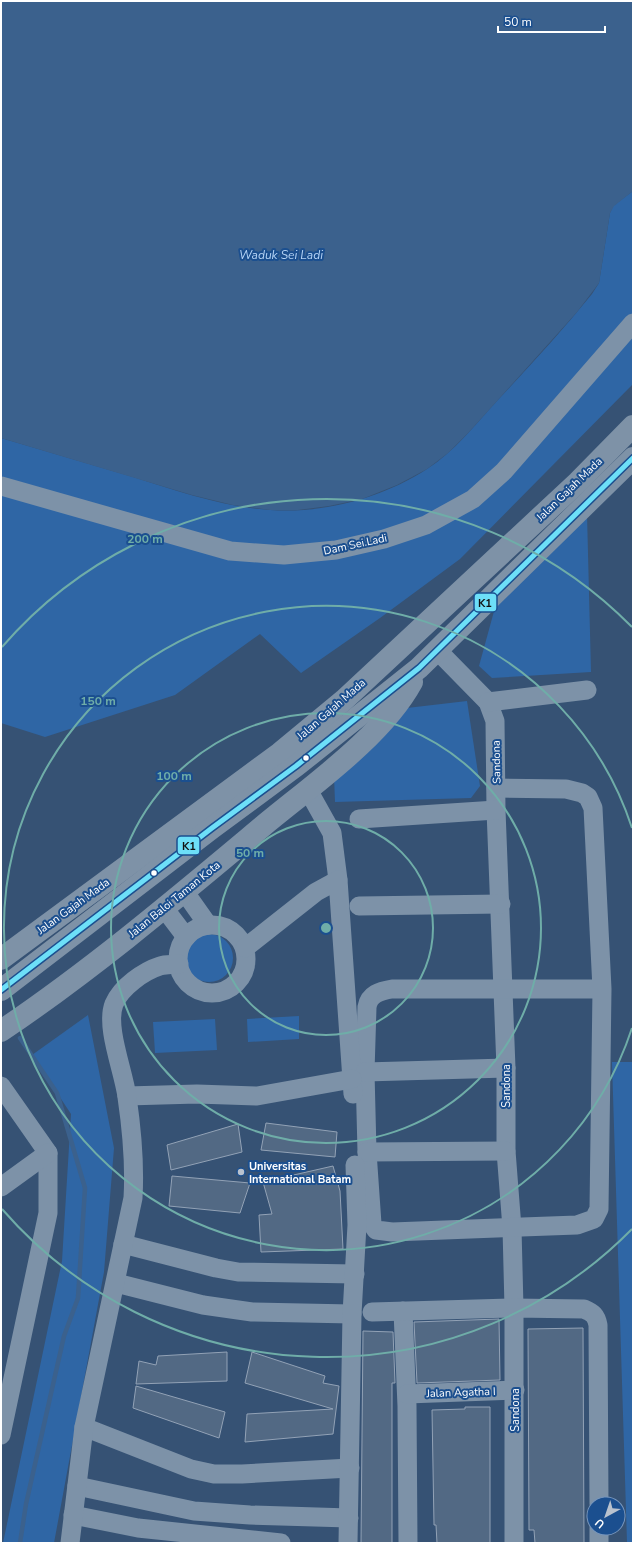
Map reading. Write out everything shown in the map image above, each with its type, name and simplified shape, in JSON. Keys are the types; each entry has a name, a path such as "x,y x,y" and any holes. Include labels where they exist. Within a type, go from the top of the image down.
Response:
{"highway":[{"name":"Jalan Gajah Mada","path":"1,959 280,752 344,700 578,482 633,426"},
{"name":"Jalan Gajah Mada","path":"1,990 212,828 296,766 419,668 633,458"},
{"name":"Jalan Baloi Taman Kota","path":"1,1031 30,1011 164,908 345,759 390,713 408,689 419,668"},
{"path":"1,999 9,1007 30,1011"}],"street":[{"name":"Dam Sei.Ladi","path":"1,486 230,551 284,555 336,550 384,539 426,525 472,499 504,471 633,324"},
{"name":"Sandona","path":"438,651 488,702 495,721 496,810 501,904 506,1068 506,1151 512,1228 514,1308 514,1543"},
{"path":"488,702 586,690"},
{"path":"308,790 332,833 367,1152 372,1224 376,1230 384,1232 577,1225 587,1223 597,1215 599,1209 602,989 593,808 588,797 582,793 566,789 496,788"},
{"path":"359,819 496,810"},
{"path":"244,948 316,892 338,880"},
{"path":"184,891 208,925"},
{"path":"359,906 501,904"},
{"path":"164,908 186,937"},
{"path":"208,925 219,925 230,930 239,938 244,948 246,959 244,970 239,980 220,992 204,991 189,984 182,975 179,964 180,950 186,937 195,929 208,925"},
{"path":"70,1543 84,1427 133,1198 135,1168 127,1096 111,1021 114,1004 123,991 141,975 160,966 179,964"},
{"path":"348,1543 352,1314 357,1225 358,1076 368,1001 376,993 392,989 602,989"},
{"path":"127,1096 197,1094 257,1096 358,1076 506,1068"},
{"path":"1,1086 7,1107 48,1159 48,1213 1,1434"},
{"path":"367,1152 506,1151"},
{"path":"1,1187 48,1159"},
{"path":"123,1244 216,1268 238,1272 259,1274 355,1274"},
{"path":"116,1283 203,1305 252,1312 352,1314"},
{"path":"372,1312 514,1308 584,1309 592,1312 598,1325 598,1496"},
{"path":"403,1311 407,1394 408,1543"},
{"name":"Jalan Agatha I","path":"407,1394 515,1390"},
{"path":"84,1427 191,1469 214,1474 242,1474 350,1468"},
{"path":"77,1486 194,1511 250,1515 349,1518"},
{"path":"73,1515 138,1528 281,1543"}],"shaded area":[{"path":"633,191 633,384 460,559 380,618 301,673 260,634 175,695 45,737 1,723 1,438 200,498 235,506 290,511 331,506 372,496 410,479 446,455 472,429 569,322 599,283 610,213 613,206"},
{"path":"587,514 591,672 492,678 479,666 496,604"},
{"path":"467,701 480,786 471,798 335,802 334,776 407,708"},
{"path":"204,934 214,934 226,941 233,953 233,963 226,975 214,982 204,982 196,978 189,971 185,963 185,953 189,945 196,938"},
{"path":"88,1015 114,1148 104,1272 54,1543 3,1543 62,1261 71,1114 32,1055"},
{"path":"299,1016 299,1039 248,1042 247,1019"},
{"path":"215,1019 217,1050 155,1053 153,1022"},
{"path":"612,1062 633,1062 633,1543 627,1543"}],"water":[{"name":"Waduk Sei Ladi","path":"1,1 633,1 633,191 614,206 610,213 599,283 577,312 469,432 448,453 427,469 397,485 362,499 329,506 298,510 270,510 233,505 192,495 1,438"}],"building":[{"path":"266,1123 337,1132 335,1157 261,1150"},
{"path":"238,1124 242,1152 171,1170 167,1145"},
{"path":"333,1166 340,1191 343,1249 261,1252 259,1215 272,1214 263,1182"},
{"path":"172,1176 250,1183 240,1213 169,1206"},
{"path":"499,1319 500,1380 417,1383 414,1322"},
{"path":"583,1328 584,1543 535,1543 534,1530 529,1530 528,1329"},
{"path":"363,1331 393,1332 395,1383 392,1383 392,1543 361,1543"},
{"path":"227,1352 227,1381 136,1384 139,1361 156,1365 158,1356"},
{"path":"252,1352 325,1376 323,1383 339,1386 333,1434 245,1442 247,1414 333,1409 245,1383"},
{"path":"136,1386 225,1412 219,1438 133,1408"},
{"path":"465,1407 490,1407 490,1543 437,1543 436,1525 434,1525 432,1410 465,1409"}],"waterway":[{"path":"20,1038 57,1093 85,1188 78,1298 64,1336 26,1504 20,1543"}],"transit line":[{"name":"K1","path":"1,990 212,828 296,766 419,668 633,458"}],"place":[{"name":"Universitas International Batam","path":"241,1172"}]}
